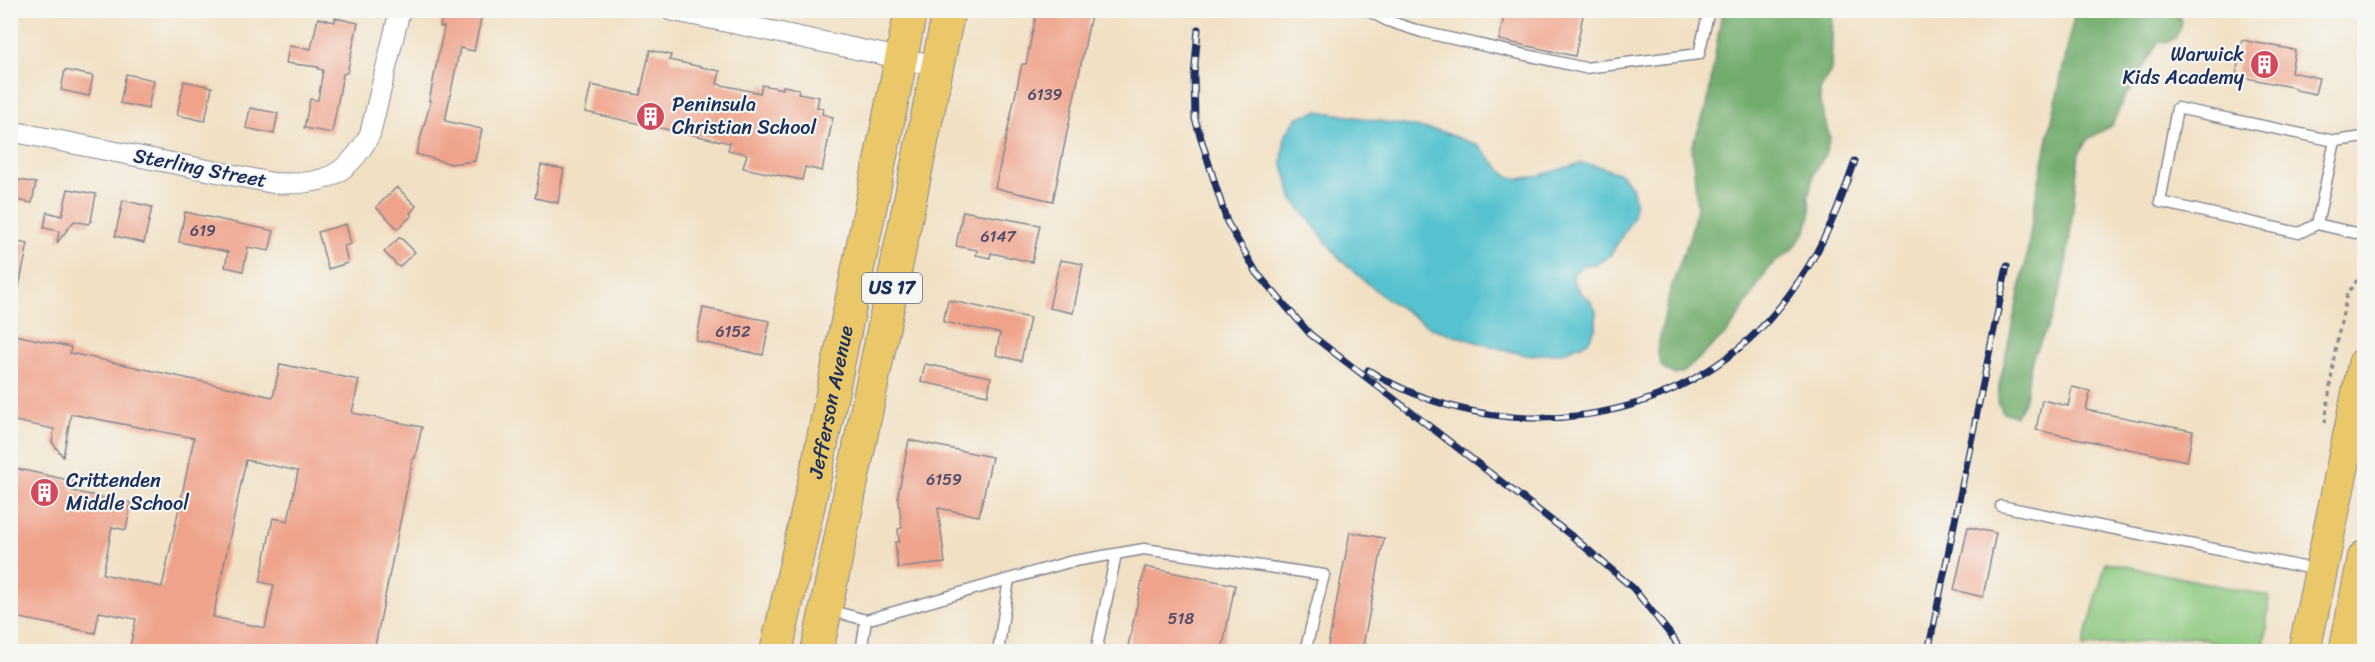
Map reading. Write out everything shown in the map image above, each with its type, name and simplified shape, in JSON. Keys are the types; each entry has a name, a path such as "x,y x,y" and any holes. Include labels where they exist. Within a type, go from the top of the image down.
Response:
{"main road":[{"name":"Jefferson Avenue","path":"776,651 815,477 911,10"},
{"name":"Jefferson Avenue","path":"818,651 949,10"},
{"path":"2304,651 2364,372"},
{"path":"2321,571 2362,568 2345,651"}],"street":[{"name":"Sterling Street","path":"10,131 273,183 295,185 317,182 334,176 344,169 363,146 369,134 400,10"},
{"path":"670,10 938,66"}],"lane":[{"path":"1367,10 1388,21 1422,32 1585,68 1699,54 1710,10"},
{"path":"2364,137 2335,141 2177,108 2160,202 2299,233 2318,224 2364,235"},
{"path":"2318,224 2335,141"},
{"path":"2001,506 2321,571"},
{"path":"826,609 866,620 1069,562 1144,549 1324,575 1305,651"},
{"path":"1096,651 1116,554"},
{"path":"998,651 1009,579"},
{"path":"861,651 866,620"}],"path":[{"path":"2325,430 2326,408 2347,294 2358,279"}],"green space":[{"path":"2143,10 2160,10 2174,12 2182,24 2175,38 2167,43 2159,41 2133,88 2125,96 2112,125 2088,139 2079,153 2065,271 2053,316 2032,360 2023,403 2015,416 2003,412 1998,402 1999,386 2075,11 2115,11 2124,14"},
{"path":"1722,11 1833,11 1831,70 1820,90 1820,103 1830,138 1825,155 1815,171 1808,196 1811,211 1806,231 1791,251 1769,267 1729,331 1684,372 1675,375 1662,367 1657,351 1670,291 1697,208 1692,146 1707,106"},
{"path":"2106,562 2269,596 2264,651 2238,651 2194,636 2083,647"}],"water":[{"path":"1318,111 1440,131 1477,145 1507,176 1519,179 1538,176 1581,163 1621,174 1632,187 1635,199 1633,217 1610,256 1596,264 1584,265 1573,274 1573,281 1580,292 1590,300 1596,312 1596,327 1588,342 1561,353 1526,355 1431,328 1381,295 1340,259 1293,200 1282,162 1285,135 1298,117"}],"building":[{"path":"443,10 483,10 474,51 460,48 445,121 482,129 475,161 451,164 416,154 431,101 429,101 444,27 440,27"},
{"path":"1037,10 1092,10 1053,201 995,188 1022,64 1026,64"},
{"path":"1505,10 1584,10 1575,56 1499,40"},
{"path":"318,18 335,22 335,18 358,23 347,73 343,74 332,133 304,128 310,99 318,100 323,70 318,67 286,63 289,46 311,49"},
{"name":"Warwick Kids Academy","path":"2242,40 2295,50 2291,72 2319,78 2315,94 2236,76"},
{"name":"Peninsula Christian School","path":"650,50 671,55 669,60 720,71 717,84 760,93 762,85 783,89 783,86 799,89 798,93 819,97 817,107 823,108 822,114 833,117 822,171 805,167 802,180 743,168 747,154 728,150 730,143 585,112 591,85 640,95"},
{"path":"65,70 93,76 89,96 61,90"},
{"path":"126,74 154,80 148,109 120,103"},
{"path":"184,81 212,87 205,121 177,115"},
{"path":"250,108 278,113 274,134 246,128"},
{"path":"541,165 564,169 558,203 535,198"},
{"path":"10,178 36,183 32,203 10,199"},
{"path":"397,187 416,206 410,213 412,215 398,229 376,207"},
{"path":"68,189 96,194 91,221 88,224 74,221 57,243 59,231 44,228 47,212 62,216"},
{"path":"123,200 152,207 144,243 115,236"},
{"path":"963,211 1040,225 1032,262 991,253 990,258 976,255 977,250 956,246"},
{"path":"185,212 274,231 269,251 248,247 243,271 225,267 228,252 179,242"},
{"path":"346,224 351,244 344,246 348,263 328,269 318,232"},
{"path":"400,237 415,252 399,267 384,252"},
{"path":"10,240 28,244 17,296 10,295"},
{"path":"1060,260 1083,264 1073,313 1049,308"},
{"path":"948,300 1030,318 1021,361 996,355 1000,333 943,322"},
{"path":"703,308 770,321 763,355 696,341"},
{"name":"Crittenden Middle School","path":"10,334 71,347 70,353 273,397 280,364 359,380 352,413 422,427 415,458 413,458 374,651 129,651 136,619 99,612 95,633 10,616 10,467 73,481 72,491 131,503 126,530 112,527 103,574 162,587 194,438 71,414 63,457 52,442 54,429 10,420","holes":["246,460 298,471 288,521 273,518 260,582 274,585 265,628 213,617"]},
{"path":"925,364 991,377 988,395 921,382"},
{"path":"2072,387 2090,391 2086,410 2193,431 2187,461 2036,430 2042,400 2068,406"},
{"path":"909,440 992,457 979,516 938,508 945,563 898,568 895,542 899,542 898,529 902,528 898,495"},
{"path":"1968,527 1996,533 1983,597 1954,590"},
{"path":"1350,532 1384,538 1362,651 1327,651"},
{"path":"1145,567 1235,585 1222,651 1127,651"}],"railway":[{"path":"1198,29 1194,76 1195,119 1227,222 1257,273 1310,334 1573,537 1633,588 1674,639 1681,652"},
{"path":"1368,370 1419,396 1473,412 1529,418 1585,415 1639,402 1691,381 1737,349 1778,309 1791,292 1824,239 1855,161"},
{"path":"1928,652 2007,266"}],"place":[{"name":"Warwick Kids Academy","path":"2265,65"},
{"name":"Peninsula Christian School","path":"651,116"},
{"name":"Crittenden Middle School","path":"45,492"}]}
